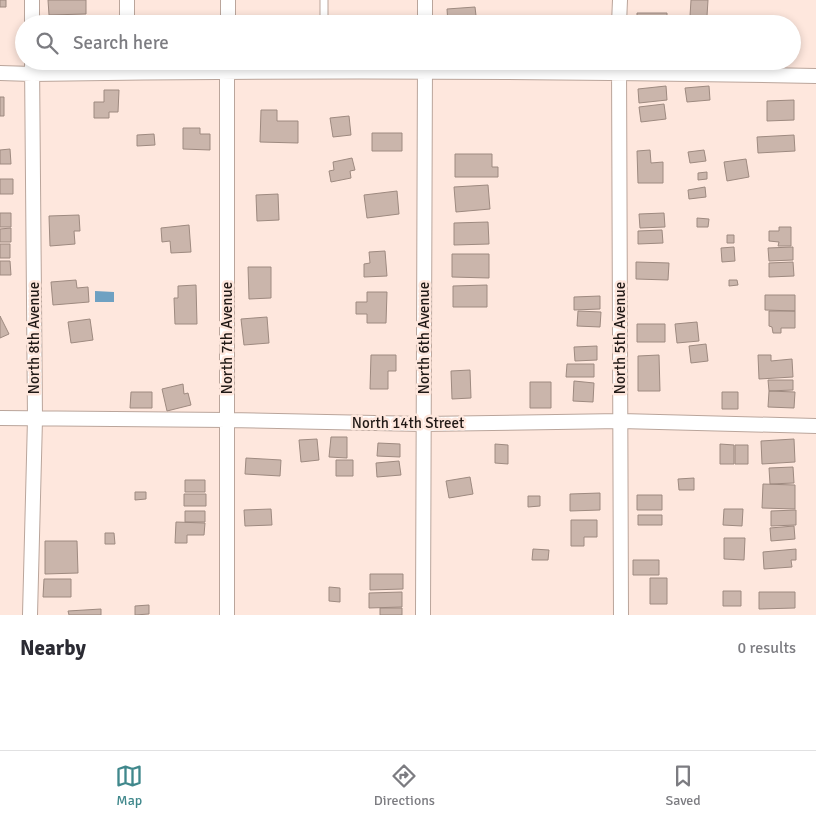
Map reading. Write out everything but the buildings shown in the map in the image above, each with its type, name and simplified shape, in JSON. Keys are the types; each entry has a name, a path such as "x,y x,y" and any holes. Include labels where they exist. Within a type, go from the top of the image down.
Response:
{"street":[{"path":"32,0 32,15"},
{"path":"127,0 127,15"},
{"path":"228,0 228,15"},
{"path":"424,0 425,15"},
{"path":"619,15 620,0"},
{"path":"0,73 19,70"},
{"name":"North 8th Avenue","path":"30,615 35,419 32,70"},
{"name":"North 7th Avenue","path":"227,70 227,615"},
{"name":"North 6th Avenue","path":"423,615 425,70"},
{"name":"North 5th Avenue","path":"619,70 621,615"},
{"path":"685,70 816,76"},
{"name":"North 14th Street","path":"0,418 423,424 621,421 816,426"}],"lane":[{"path":"324,0 324,15"}],"water":[{"path":"95,291 114,292 114,302 95,302"}]}
